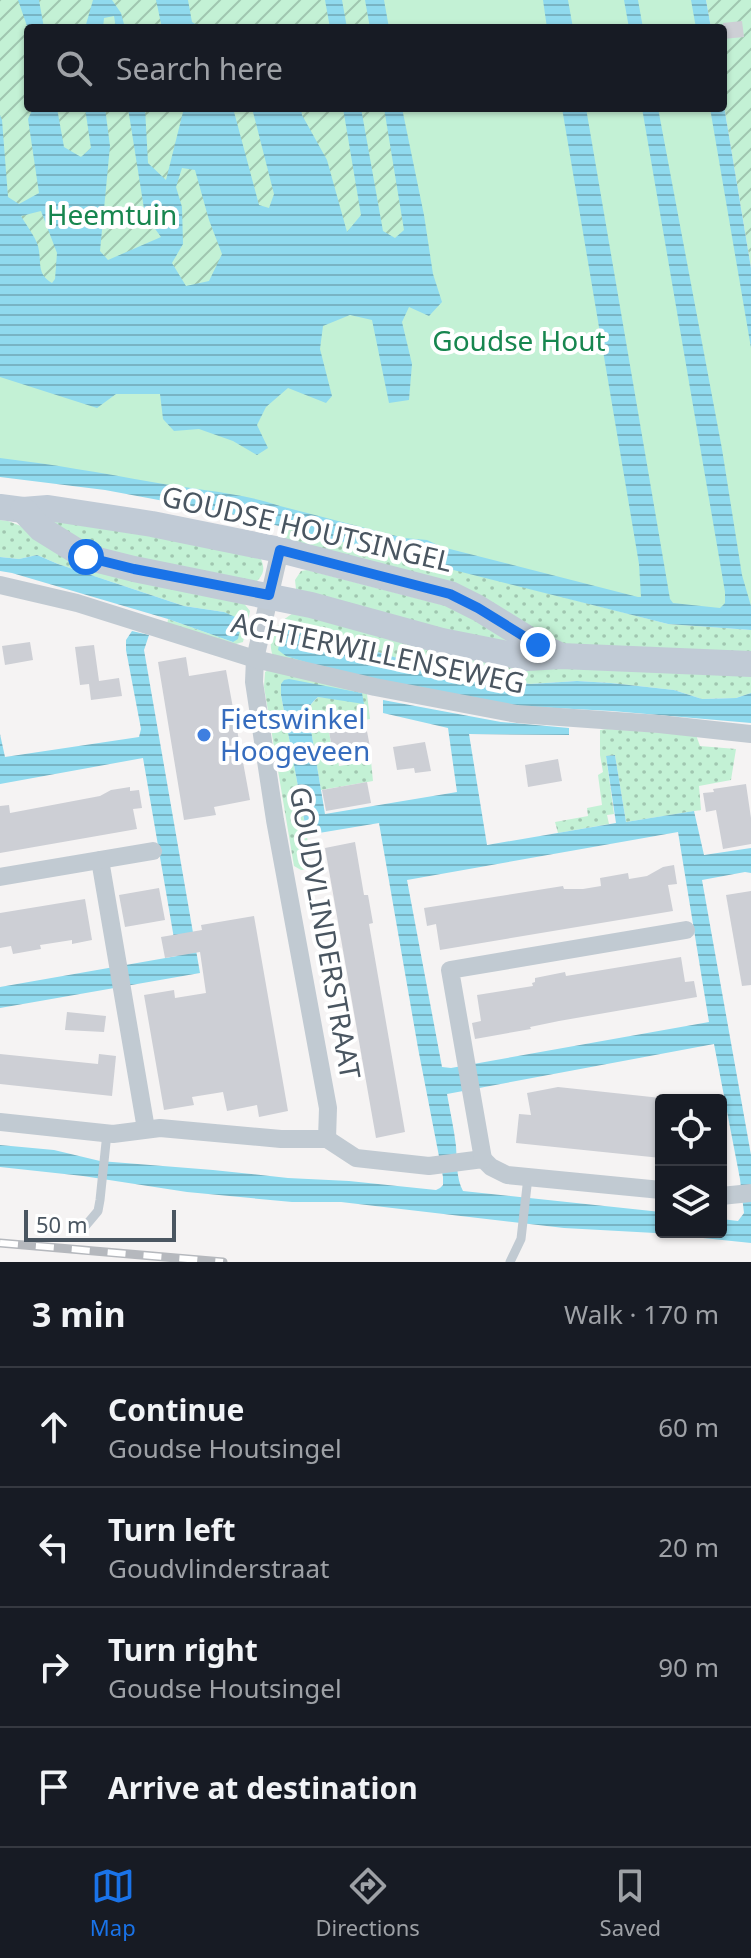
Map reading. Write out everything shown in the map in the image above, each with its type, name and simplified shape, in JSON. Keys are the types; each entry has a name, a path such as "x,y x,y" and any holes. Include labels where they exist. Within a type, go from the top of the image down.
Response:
{"main road":[{"name":"GOUDSE HOUTSINGEL","path":"11,509 48,508 122,519 280,550 450,594 561,656"},
{"name":"GOUDSE HOUTSINGEL","path":"11,509 86,557 269,595 442,641 527,658 561,656 751,664"}],"street":[{"name":"GOUDVLINDERSTRAAT","path":"280,550 255,659 254,682 275,820 328,1108 327,1139"},
{"name":"ACHTERWILLENSEWEG","path":"0,585 77,603 255,659 375,687 517,714 751,734"},
{"path":"0,877 153,851"},
{"path":"100,860 146,1129"},
{"path":"655,1190 527,1186 491,1167 483,1159 450,970 686,930"},
{"path":"0,1122 107,1133 160,1128 281,1139 327,1139 356,1158 429,1166 483,1159"}],"lane":[{"path":"82,1230 98,1211 107,1133"},
{"path":"510,1262 521,1239 527,1186"}],"green space":[{"name":"Goudse Hout","path":"0,0 700,0 704,24 24,24 24,112 719,112 751,306 751,617 563,591 140,486 0,474"},
{"name":"Heemtuin","path":"0,0 378,0 381,24 24,24 24,112 397,112 427,285 22,333 0,203"},
{"path":"706,0 751,0 751,268 725,112 727,24 710,24"},
{"path":"50,513 261,559 263,571 256,582 82,549 48,524"},
{"path":"0,520 242,601 250,611 243,642 236,644 234,650 167,625 168,619 233,642 224,612 184,606 37,555 19,559 0,557"},
{"path":"282,527 668,624 751,630 751,654 564,645 279,544"},
{"path":"301,571 474,613 510,644 306,597 296,589 295,580"},
{"path":"297,611 335,621 751,675 751,693 736,698 702,699 674,690 611,683 577,681 530,684 417,664 312,632 318,666 273,656 271,641 276,629"},
{"path":"270,669 367,694 370,719 328,726 339,766 371,761 373,781 321,790 311,730 305,717 318,697 330,698 281,684 310,869 301,870 294,866 264,687 265,672"},
{"path":"600,730 696,735 700,746 736,749 731,780 699,786 701,810 626,822 615,755 606,756 614,814 607,815 609,824 558,833 555,822 588,816 587,808 602,805 598,775 603,772"}],"water":[{"path":"18,0 39,0 43,24 26,24"},
{"path":"93,0 112,0 124,24 115,24 114,16 104,18 103,24 86,24"},
{"path":"156,0 188,0 192,22 195,24 161,24"},
{"path":"325,0 342,0 346,24 329,24"},
{"path":"365,0 384,0 388,24 369,24"},
{"path":"543,0 568,0 572,24 546,24"},
{"path":"624,0 638,0 642,24 628,24"},
{"path":"691,0 706,0 710,24 695,24"},
{"name":"Heemtuin","path":"31,112 58,112 64,147 81,157 91,148 86,112 106,112 110,146 100,251 108,260 161,237 145,215 129,112 145,112 148,163 166,180 183,112 234,112 259,205 269,208 274,194 253,112 302,112 327,160 347,232 361,215 344,112 362,112 383,231 395,238 404,230 385,112 403,112 433,274 442,302 429,316 409,307 402,322 412,364 409,400 389,403 372,320 350,315 323,326 320,349 332,396 326,403 288,388 266,407 257,425 268,448 257,455 233,441 199,429 174,431 163,419 160,394 116,394 97,408 0,377 0,115 8,197 19,204 39,193 28,119","holes":["182,168 195,170 222,254 209,281 186,286 172,263 183,244 182,207 176,187","41,211 57,253 52,283 44,276 37,242 21,216"]},
{"path":"563,112 587,112 670,599 673,603 720,608 725,603 725,592 643,112 659,112 722,449 742,575 751,606 751,630 668,624 223,512 105,490 0,477 0,458 233,494 404,538 427,540 442,547 641,597 639,564"},
{"path":"711,112 725,112 751,268 751,348"},
{"path":"37,555 184,606 224,612 242,620 238,639 233,642 168,619 0,571 0,557 19,559"},
{"path":"132,631 149,635 144,650 200,973 0,1008 0,987 177,956 143,758 0,784 0,734 5,757 139,737 141,729 126,650 126,640"},
{"path":"282,631 312,632 417,664 530,684 577,681 611,683 674,690 702,699 736,698 751,693 751,723 515,706 413,688 286,656 278,650"},
{"path":"289,679 362,693 364,704 318,697 306,713 325,814 457,792 448,728 383,713 383,700 501,722 569,728 569,735 469,734 487,845 616,823 606,756 615,755 626,822 694,811 704,855 751,848 751,873 702,880 751,1155 751,1243 703,1238 727,1238 727,1220 738,1221 744,1213 727,1112 727,1094 724,1094 714,1044 447,1094 463,1191 655,1211 655,1233 564,1228 341,1202 292,1202 187,1192 0,1167 0,1145 54,1150 100,1161 288,1178 436,1190 443,1185 379,823 307,835 281,684","holes":["678,832 709,1022 451,1068 442,1067 407,880"]}],"building":[{"path":"742,21 744,37 727,39 727,24 723,23"},
{"path":"30,642 33,660 5,665 2,646"},
{"path":"94,645 99,681 119,678 122,696 91,700 89,684 80,685 75,647"},
{"name":"Fietswinkel Hoogeveen","path":"186,657 189,676 226,670 250,800 214,807 216,815 184,820 158,662"},
{"path":"360,721 361,727 366,726 370,747 343,752 342,746 332,748 328,726"},
{"path":"425,742 431,771 415,773 414,768 397,770 393,747"},
{"path":"558,759 562,781 528,787 525,765"},
{"path":"367,782 371,803 326,811 322,790"},
{"path":"746,784 751,844 723,849 716,810 706,812 703,793"},
{"path":"130,787 130,791 139,790 142,808 133,809 137,829 0,853 0,806 9,805 10,813 100,796 111,790"},
{"path":"355,842 364,895 368,895 373,923 369,924 405,1132 376,1138 325,848"},
{"path":"674,865 677,884 668,885 673,911 440,950 436,924 427,926 424,908 563,886 564,889 583,889 601,886 600,878 628,873 629,879 647,876"},
{"path":"159,888 165,920 125,927 119,895"},
{"path":"751,891 751,985 742,986 726,895"},
{"path":"85,899 92,940 40,945 41,949 13,954 11,946 0,948 0,913"},
{"path":"254,916 288,1111 259,1117 257,1105 227,1111 223,1092 192,1097 194,1105 164,1110 144,995 174,990 175,998 206,993 200,952 165,958 161,937 202,930 201,925"},
{"path":"681,957 685,982 694,981 697,997 475,1039 472,1023 481,1021 477,995 533,986 535,978 565,972 566,976"},
{"path":"67,1012 106,1016 104,1032 65,1030"},
{"path":"0,1054 98,1064 99,1054 116,1056 112,1096 0,1084"},
{"path":"558,1087 655,1097 655,1157 516,1143 519,1114 531,1115 527,1093"}],"railway":[{"path":"0,1243 223,1262"}],"place":[{"name":"Fietswinkel Hoogeveen","path":"204,735"}],"route":[{"path":"86,557 269,595 280,550 450,594 538,645"}]}
